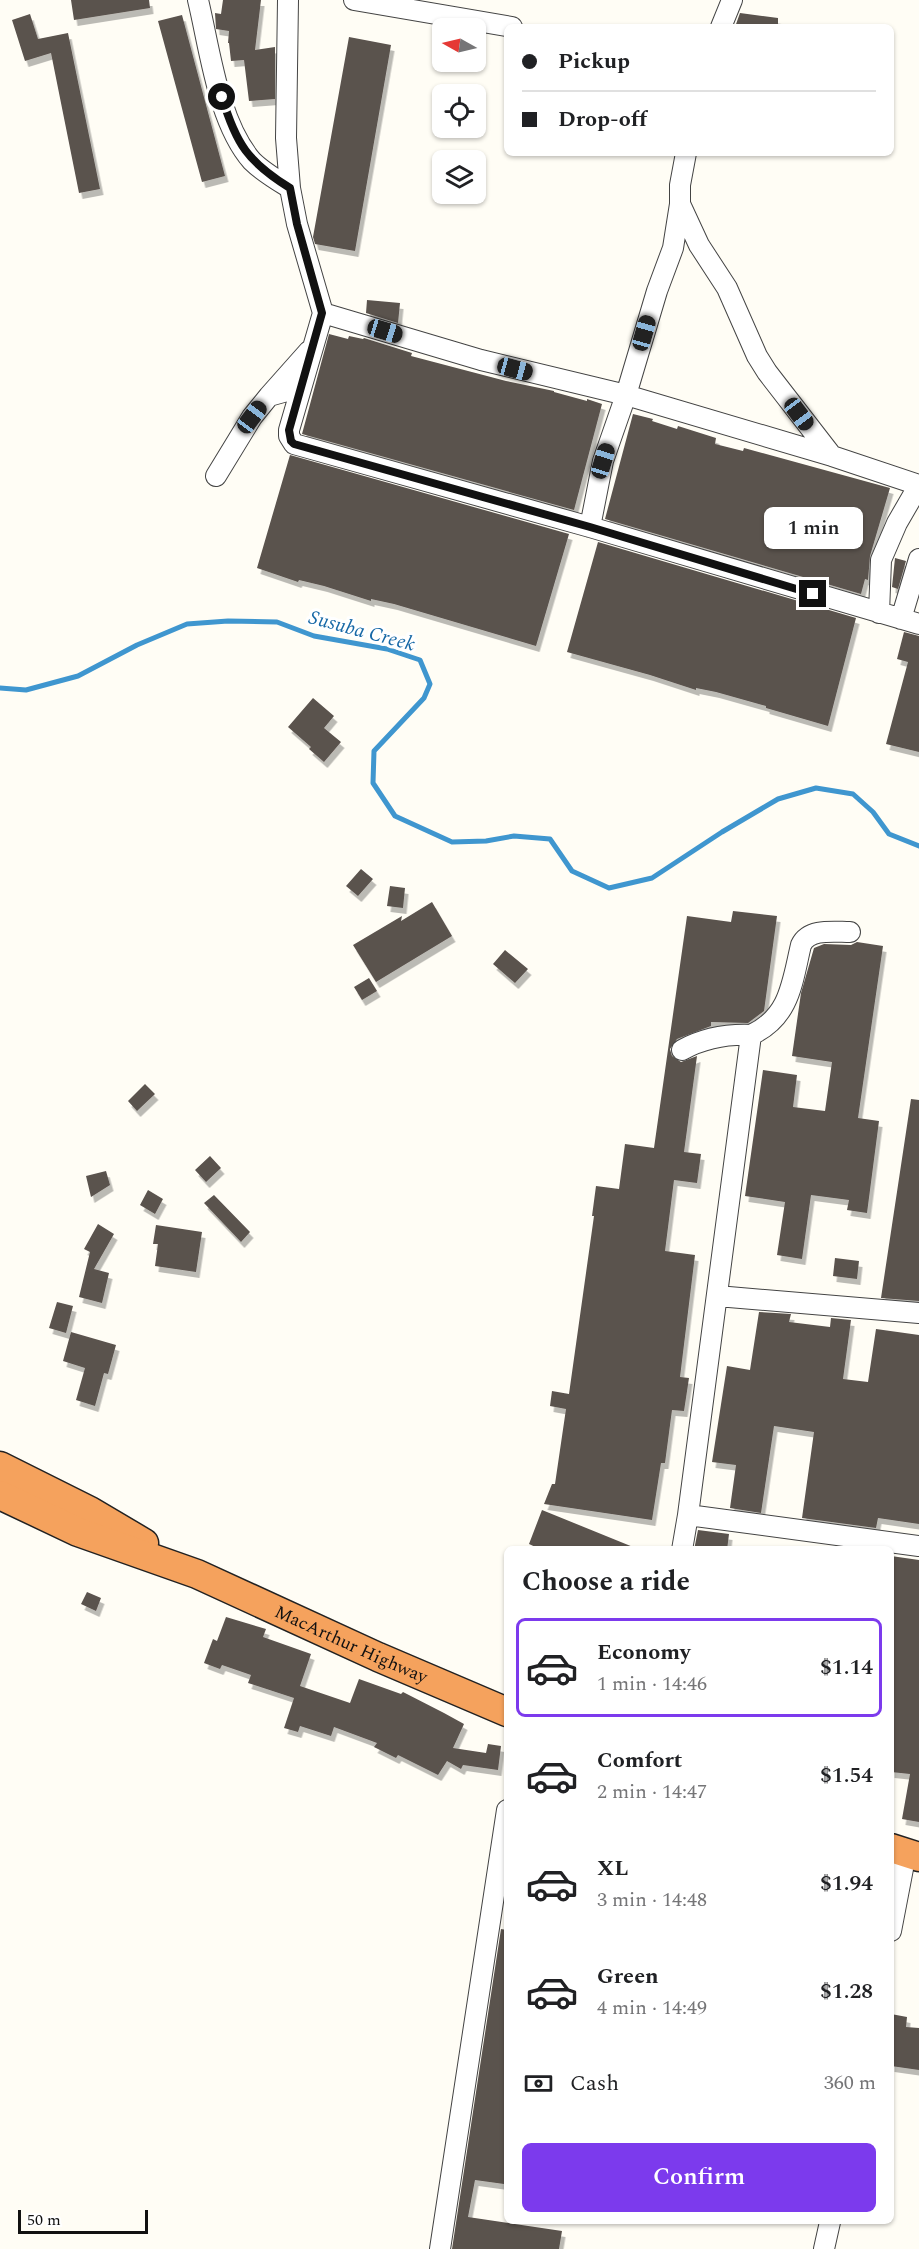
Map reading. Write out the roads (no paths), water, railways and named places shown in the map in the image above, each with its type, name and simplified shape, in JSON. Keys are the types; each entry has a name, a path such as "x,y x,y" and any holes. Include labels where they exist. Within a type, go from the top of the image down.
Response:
{"highway":[{"name":"MacArthur Highway","path":"0,1466 90,1511 197,1575"},
{"name":"MacArthur Highway","path":"0,1495 78,1533 197,1575 378,1657 504,1711"},
{"path":"0,1514 128,1565 197,1575"}],"lane":[{"path":"198,0 218,85 235,133 254,163 290,188"},
{"path":"288,0 285,127 290,188 297,224 322,313 289,430 291,441 298,447 590,527 910,622 919,559"},
{"path":"354,0 417,5 504,25"},
{"path":"722,24 732,0"},
{"path":"590,527 603,461 626,395 650,312 673,248 685,156"},
{"path":"680,204 699,245 727,288 757,356 832,456"},
{"path":"322,313 481,360 626,395 832,456 919,485 897,523 881,560 879,614"},
{"path":"216,476 252,417 311,350"},
{"path":"269,396 301,387"},
{"path":"682,1050 694,1043 718,1036 751,1035 770,1023 785,1006 801,945 806,938 815,933 850,932"},
{"path":"683,1546 751,1035"},
{"path":"717,1296 919,1313"},
{"path":"688,1515 919,1546"},
{"path":"440,2249 504,1830"},
{"path":"894,1914 905,1852"},
{"path":"824,2249 830,2224"}],"waterway":[{"name":"Susuba Creek","path":"0,688 26,690 78,676 137,645 187,624 228,621 277,622 314,636 387,649 420,660 430,684 424,698 374,751 373,783 395,816 452,842 486,841 514,836 550,839 572,871 609,888 652,878 778,799 816,788 853,794 873,812 889,834 919,846"}]}
